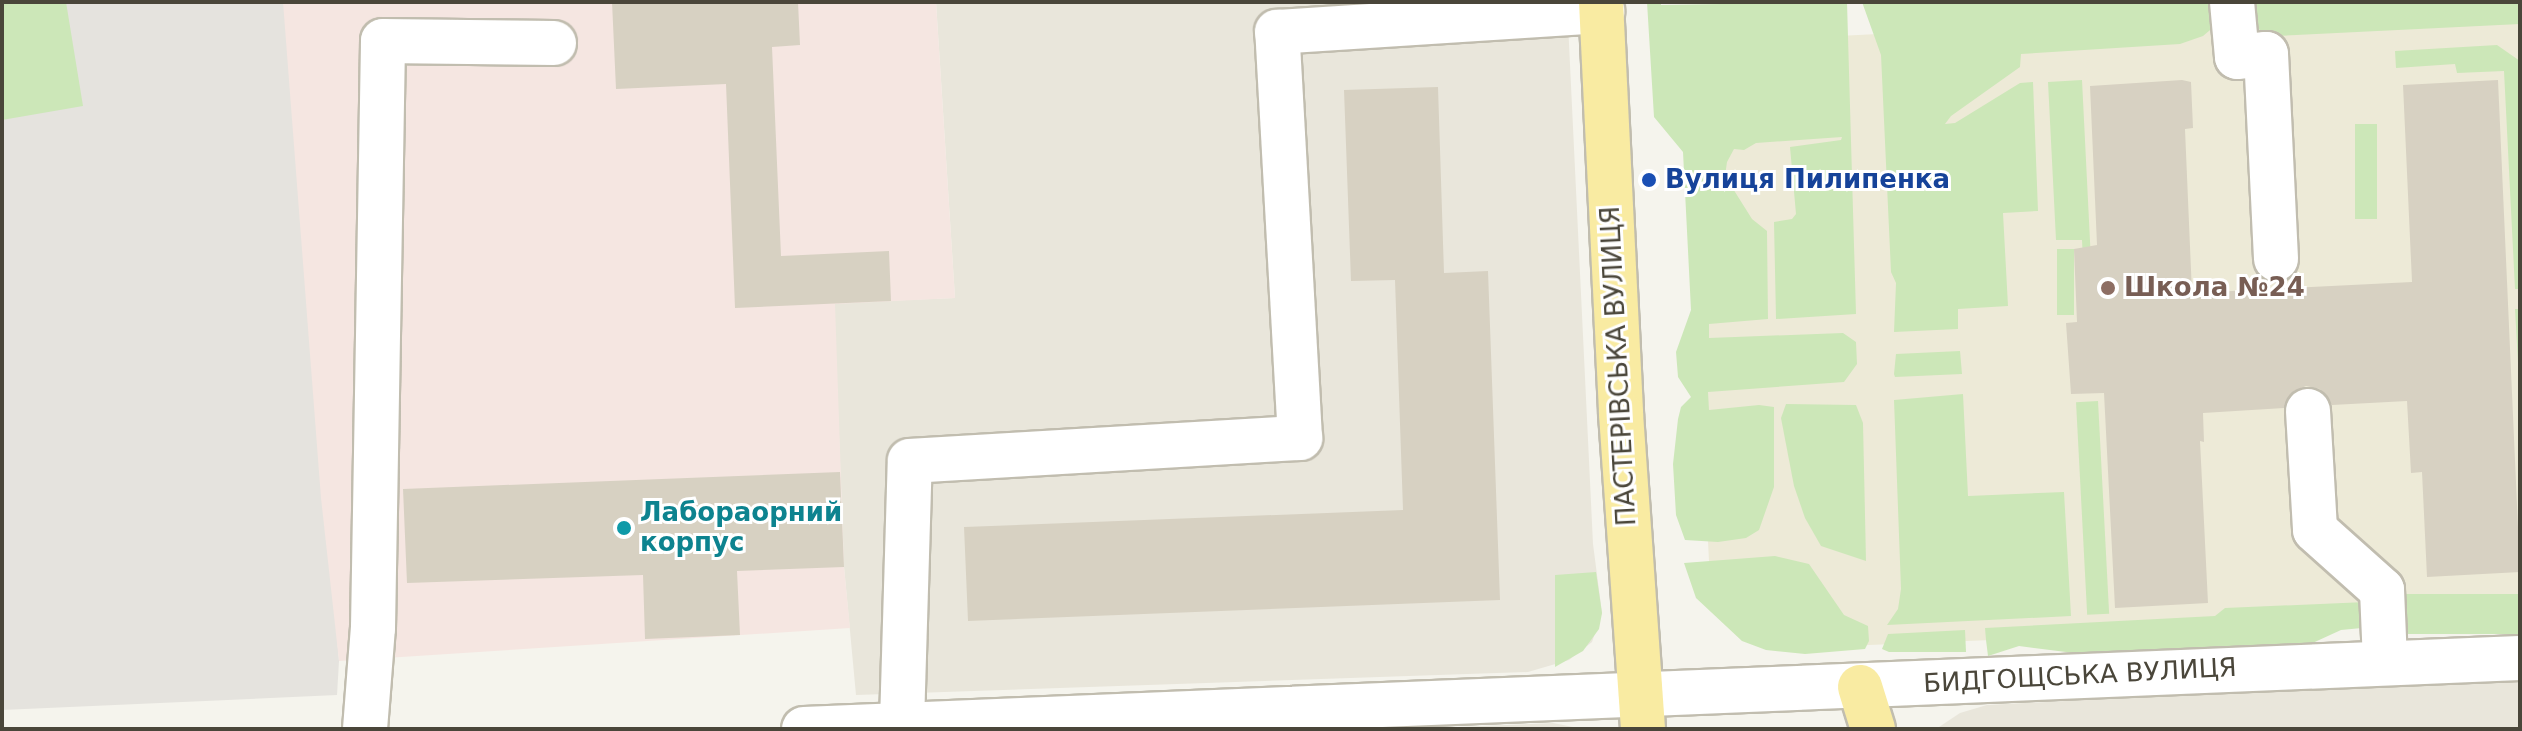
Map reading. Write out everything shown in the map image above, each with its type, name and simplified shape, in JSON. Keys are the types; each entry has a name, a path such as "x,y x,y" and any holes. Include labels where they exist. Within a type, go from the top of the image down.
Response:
{"main road":[{"name":"ПАСТЕРІВСЬКА ВУЛИЦЯ","path":"1602,7 1621,414 1641,712"},
{"path":"1860,687 1873,729"}],"street":[{"path":"2232,2 2237,57 2266,54 2276,259"},
{"path":"902,723 910,461 1300,438 1277,32 1602,7"},
{"path":"365,729 373,628 383,41 554,43"},
{"path":"2308,411 2315,530 2382,590 2385,663"},
{"name":"БИДГОЩСЬКА ВУЛИЦЯ","path":"804,729 902,723 1127,724 1641,712 1860,687 2520,658"}],"shaded area":[{"path":"2,2 284,2 339,661 337,695 2,710"},
{"path":"283,2 936,2 955,298 835,304 844,567 850,628 339,661 321,498"},
{"path":"936,2 1567,2 1593,544 1602,613 1592,642 1569,660 1528,672 856,695 844,567 834,303 955,298"},
{"name":"Школа №24","path":"2520,2 2520,618 1820,647 1709,561 1682,36 1838,36"},
{"path":"2520,677 2520,729 1936,729 1960,713 1987,705"},
{"path":"1553,723 1583,729 1408,729 1530,724"}],"green space":[{"path":"2,2 66,2 83,106 2,120"},
{"path":"1647,2 1661,2 1661,5 1847,2 1856,314 1776,319 1774,222 1792,219 1796,214 1790,147 1841,140 1842,137 1756,143 1744,150 1734,149 1727,162 1725,176 1752,219 1767,231 1768,319 1709,324 1709,338 1843,333 1856,342 1857,364 1844,382 1708,392 1709,410 1759,405 1774,407 1774,487 1759,530 1746,538 1718,542 1685,540 1676,515 1673,464 1678,419 1681,407 1691,397 1678,377 1676,352 1691,310 1683,152 1654,117"},
{"path":"1862,2 2214,2 2216,25 2203,36 2180,44 2021,54 2020,67 1951,116 1945,124 1955,123 2020,83 2033,82 2038,211 2003,213 2008,306 1958,309 1958,329 1894,332 1896,283 1891,272 1881,55"},
{"path":"2244,2 2520,2 2520,24 2277,36 2265,34 2255,26"},
{"path":"2497,45 2520,61 2520,309 2519,289 2515,289 2504,71 2457,73 2455,64 2396,68 2395,51"},
{"path":"2082,80 2094,321 2086,322 2082,240 2056,240 2048,82"},
{"path":"2355,124 2377,124 2377,219 2355,219"},
{"path":"2057,249 2074,249 2074,315 2057,315"},
{"path":"2515,309 2520,309 2520,398"},
{"path":"1960,351 1962,374 1895,377 1896,354"},
{"path":"1963,394 1968,496 2064,492 2071,616 1887,625 1898,609 1901,589 1894,400"},
{"path":"2098,401 2109,614 2087,615 2076,402"},
{"path":"1786,404 1856,405 1863,423 1866,561 1821,546 1805,518 1794,486 1781,418"},
{"path":"1775,556 1809,564 1844,615 1868,626 1869,641 1865,649 1805,654 1766,650 1742,641 1696,598 1684,563"},
{"path":"1596,572 1602,613 1599,629 1583,651 1555,667 1555,575"},
{"path":"2400,594 2520,594 2520,634 2400,634"},
{"path":"2366,602 2372,627 2341,630 2306,646 2082,654 2019,646 1988,656 1986,640 1985,628 2215,616 2225,608"},
{"path":"1965,630 1966,652 1889,652 1882,649 1888,634"}],"building":[{"path":"612,2 798,2 800,45 772,47 781,256 889,251 891,301 735,308 726,84 616,89"},
{"name":"Школа №24","path":"2498,80 2520,572 2427,577 2422,472 2411,473 2407,401 2332,405 2320,389 2306,386 2294,391 2284,408 2203,413 2204,442 2200,441 2208,603 2115,608 2104,393 2071,394 2066,323 2077,322 2074,249 2097,245 2090,86 2191,82 2193,128 2185,129 2192,293 2412,282 2403,85"},
{"path":"1438,87 1444,273 1488,271 1500,600 968,621 964,527 1403,510 1395,280 1351,281 1344,90"},
{"name":"Лабораорний корпус","path":"840,472 844,567 737,571 740,635 645,639 643,575 407,583 403,489"}],"place":[{"name":"Вулиця Пилипенка","path":"1649,180"},
{"name":"Школа №24","path":"2108,288"},
{"name":"Лабораорний корпус","path":"624,528"}]}
